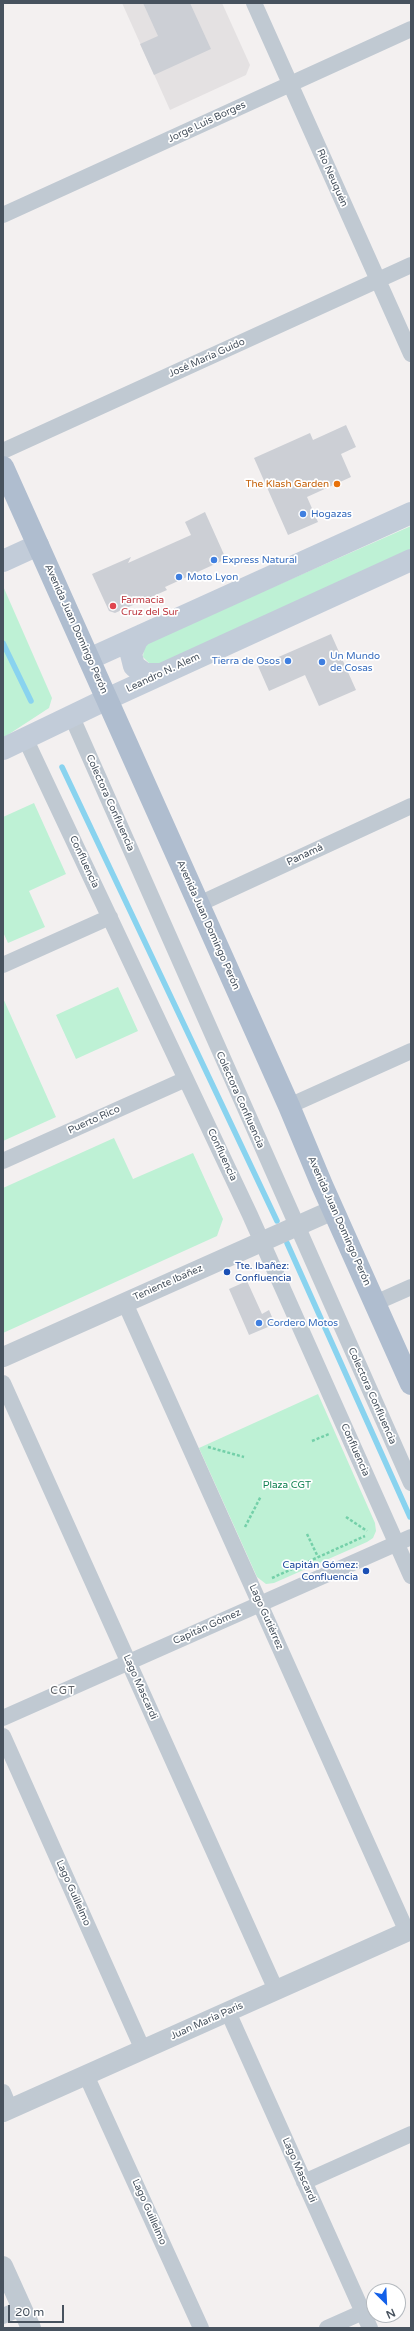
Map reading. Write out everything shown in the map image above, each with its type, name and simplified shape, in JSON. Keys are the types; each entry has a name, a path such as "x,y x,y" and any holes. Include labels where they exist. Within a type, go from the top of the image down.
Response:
{"main road":[{"name":"Avenida Juan Domingo Perón","path":"3,467 289,1106 333,1210 411,1384"},
{"path":"89,659 411,513"},
{"path":"4,556 38,545"},
{"name":"Leandro N. Alem","path":"3,749 160,674 411,560"},
{"path":"142,635 133,647 132,660 138,671 144,674 160,674"}],"street":[{"name":"Río Neuquén","path":"254,3 411,354"},
{"name":"Jorge Luis Borges","path":"3,215 411,29"},
{"name":"José María Guido","path":"3,451 411,265"},
{"name":"Colectora Confluencia","path":"72,715 411,1484"},
{"name":"Confluencia","path":"25,738 404,1540 411,1576"},
{"name":"Panamá","path":"199,904 411,806"},
{"path":"3,965 110,917"},
{"path":"289,1106 411,1051"},
{"name":"Puerto Rico","path":"3,1161 186,1079"},
{"name":"Teniente Ibañez","path":"3,1357 333,1210"},
{"path":"375,1303 411,1287"},
{"name":"Lago Gutiérrez","path":"125,1303 409,1931"},
{"name":"Lago Mascardi","path":"3,1383 276,1990"},
{"name":"Capitán Gómez","path":"3,1718 404,1540"},
{"name":"Lago Guillelmo","path":"3,1736 143,2050"},
{"name":"Juan María Paris","path":"6,2104 86,2075 409,1931"},
{"name":"Lago Mascardi","path":"228,2012 370,2328"},
{"name":"Lago Guillelmo","path":"86,2075 201,2328"},
{"path":"304,2182 411,2134"},
{"path":"3,2266 31,2328"},
{"path":"3,2316 22,2308"},
{"path":"327,2328 363,2312"}],"path":[{"path":"312,1441 329,1434"},
{"path":"204,1445 244,1457"},
{"path":"243,1532 261,1496"},
{"path":"346,1517 367,1531"},
{"path":"367,1542 365,1536 370,1526"},
{"path":"307,1534 318,1557"},
{"path":"272,1578 365,1536"}],"shaded area":[{"path":"122,3 222,3 250,65 246,75 170,110"}],"green space":[{"path":"411,526 411,551 161,663 150,664 143,657 144,647 151,641"},
{"path":"3,586 52,698 49,708 3,738"},
{"path":"34,803 66,874 29,891 45,927 8,943 3,932 3,817"},
{"path":"118,987 138,1031 76,1059 56,1015"},
{"path":"3,998 56,1117 3,1141"},
{"path":"114,1138 133,1179 193,1153 223,1219 217,1236 3,1333 3,1188"},
{"name":"Plaza CGT","path":"318,1394 375,1523 376,1531 373,1538 367,1542 274,1583 266,1584 257,1577 199,1448"}],"building":[{"path":"143,3 190,3 211,49 154,75 140,44 158,36"},
{"path":"346,425 356,447 341,454 351,477 307,497 318,522 288,535 254,458 310,433 313,440"},
{"path":"205,512 226,559 165,587 167,590 115,613 109,611 92,574 131,557 128,563 191,535 185,522"},
{"name":"Un Mundo de Cosas","path":"331,634 356,690 319,706 305,675 269,691 258,666"},
{"path":"247,1281 262,1314 269,1310 275,1324 249,1335 229,1289"}],"waterway":[{"path":"3,643 31,701"},
{"path":"62,767 277,1221"},
{"path":"287,1243 410,1517"}],"place":[{"name":"The Klash Garden","path":"337,484"},
{"name":"Hogazas","path":"303,514"},
{"name":"Express Natural","path":"214,560"},
{"name":"Moto Lyon","path":"179,577"},
{"name":"Farmacia Cruz del Sur","path":"113,606"},
{"name":"Tierra de Osos","path":"288,661"},
{"name":"Un Mundo de Cosas","path":"322,662"},
{"name":"Tte. Ibañez: Confluencia","path":"227,1272"},
{"name":"Cordero Motos","path":"259,1323"},
{"name":"Capitán Gómez: Confluencia","path":"366,1571"}],"district":[{"name":"CGT","path":"63,1691"}]}
